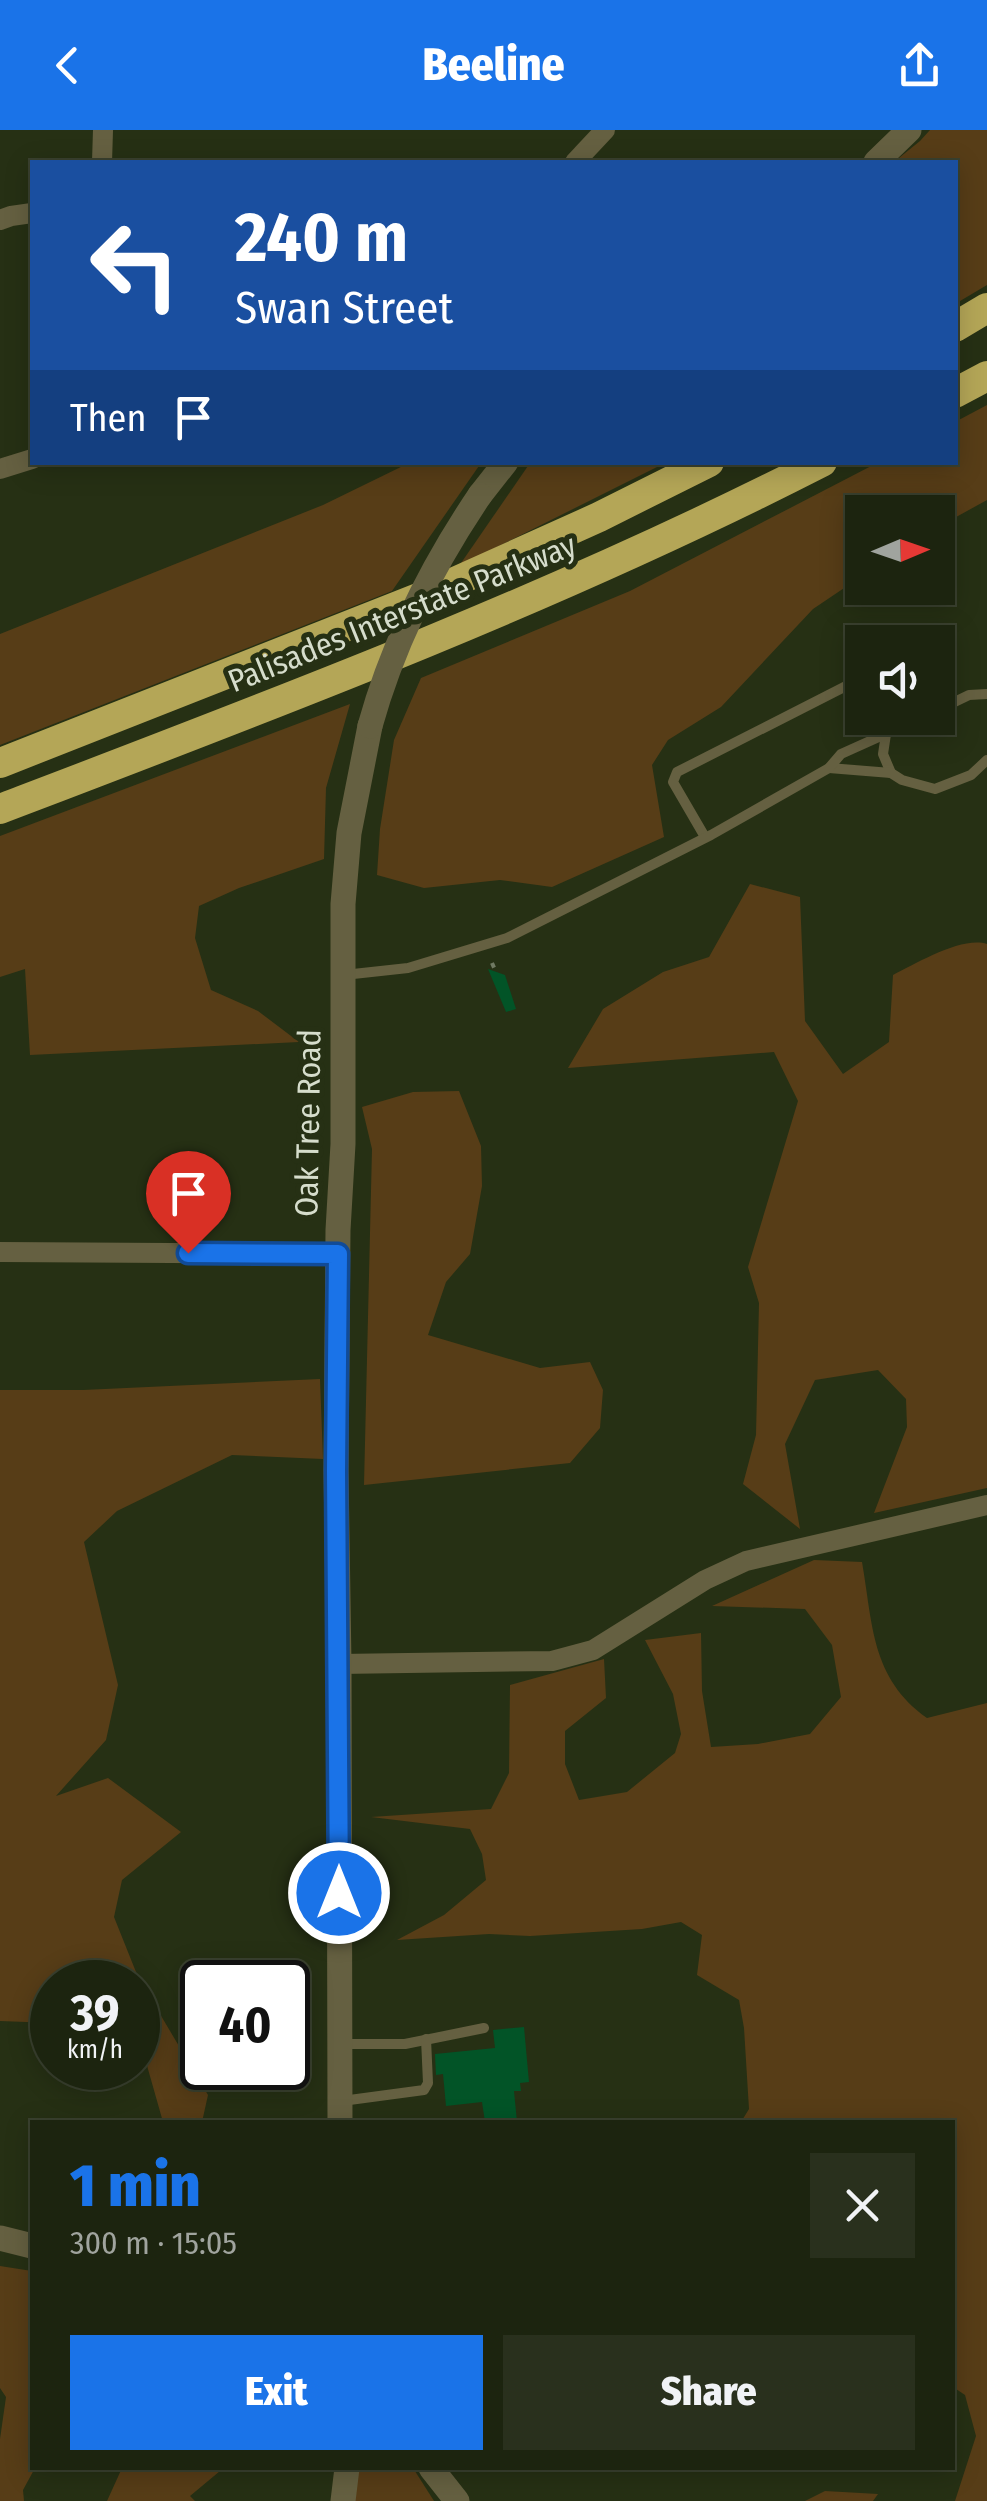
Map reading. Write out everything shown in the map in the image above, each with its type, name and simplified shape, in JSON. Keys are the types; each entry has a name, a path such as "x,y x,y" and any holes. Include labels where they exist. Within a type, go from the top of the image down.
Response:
{"highway":[{"path":"958,325 987,308"},
{"path":"958,391 987,376"},
{"name":"Palisades Interstate Parkway","path":"0,763 426,595 703,465"},
{"name":"Palisades Interstate Parkway","path":"0,809 462,629 639,551 816,465"}],"street":[{"path":"102,160 104,130"},
{"path":"577,160 606,130"},
{"path":"878,160 909,130"},
{"path":"0,220 30,213"},
{"path":"0,469 30,460"},
{"name":"Oak Tree Road","path":"340,2112 336,1471 346,853 370,726 392,660 450,541 504,465"},
{"path":"0,1252 338,1254"},
{"path":"339,1664 552,1661 593,1650 706,1580 746,1561 987,1505"},
{"path":"0,2238 30,2246"},
{"path":"344,2501 347,2470"},
{"path":"433,2470 457,2501"}],"lane":[{"path":"706,838 673,782 677,772 845,687"},
{"path":"955,702 969,695 987,694"},
{"path":"342,975 408,968 507,938 706,838 829,768 842,754 884,735"},
{"path":"886,735 882,754 891,773"},
{"path":"829,768 891,773 935,789 971,776 987,760"},
{"path":"340,2044 404,2044 484,2028"},
{"path":"340,2112 424,2090 428,2083 426,2039"}],"path":[{"path":"492,963 496,972"}],"shaded area":[{"path":"930,130 987,130 987,285 958,302 958,160 896,160"},
{"path":"987,405 987,500 955,518 955,495 845,495 845,587 813,609 721,707 668,740 652,765 664,837 552,887 500,880 424,888 377,875 394,740 421,678 630,591 873,465 958,465 958,420"},
{"path":"405,465 480,465 392,591 0,745 0,634 323,505"},
{"path":"529,465 661,465 459,566"},
{"path":"350,704 326,788 324,859 199,906 195,938 211,990 258,1011 299,1042 30,1055 25,969 0,977 0,836"},
{"path":"750,884 800,897 805,1021 843,1074 889,1042 893,975 953,947 987,944 987,1488 874,1513 907,1427 906,1399 878,1370 815,1380 785,1444 800,1529 743,1484 756,1435 759,1303 748,1267 798,1101 774,1052 568,1068 603,1009 663,972 709,957"},
{"path":"459,1091 481,1146 482,1186 470,1254 446,1282 428,1335 540,1368 590,1362 603,1390 600,1428 570,1463 364,1485 372,1149 362,1107 413,1092"},
{"path":"320,1379 323,1459 232,1455 117,1511 84,1542 118,1685 106,1740 56,1796 108,1778 181,1832 122,1880 114,1917 131,1960 30,1960 30,2022 0,2021 0,1390"},
{"path":"814,1560 862,1562 878,1649 895,1686 909,1702 927,1718 987,1703 987,2501 955,2501 976,2436 965,2395 955,2388 955,2120 742,2120 749,2109 739,2000 697,1975 702,1935 681,1922 642,1929 397,1940 444,1915 486,1880 482,1854 470,1829 371,1817 491,1809 509,1773 510,1685 604,1659 606,1698 565,1731 565,1764 579,1800 627,1792 675,1753 681,1734 673,1694 645,1640 701,1633 702,1691 711,1747 758,1744 810,1734 841,1697 832,1645 805,1609 712,1606"},
{"path":"160,2014 180,2048 180,2090 205,2090 208,2095 202,2120 162,2120 154,2090 160,2090"},
{"path":"0,2266 30,2271 30,2470 34,2470 23,2490 24,2501 0,2501 0,2439 6,2397 0,2388"},
{"path":"121,2470 220,2471 190,2496 195,2501 107,2501"},
{"path":"352,2470 414,2470 434,2501 353,2501"},
{"path":"825,2491 878,2494 873,2501 805,2501"}],"building":[{"path":"488,969 505,975 516,1009 506,1012"},
{"path":"524,2027 529,2082 520,2083 521,2091 514,2091 517,2120 485,2120 482,2102 446,2106 443,2074 436,2075 435,2054 495,2048 493,2030"}],"route":[{"path":"188,1253 338,1254 339,1893"}]}
